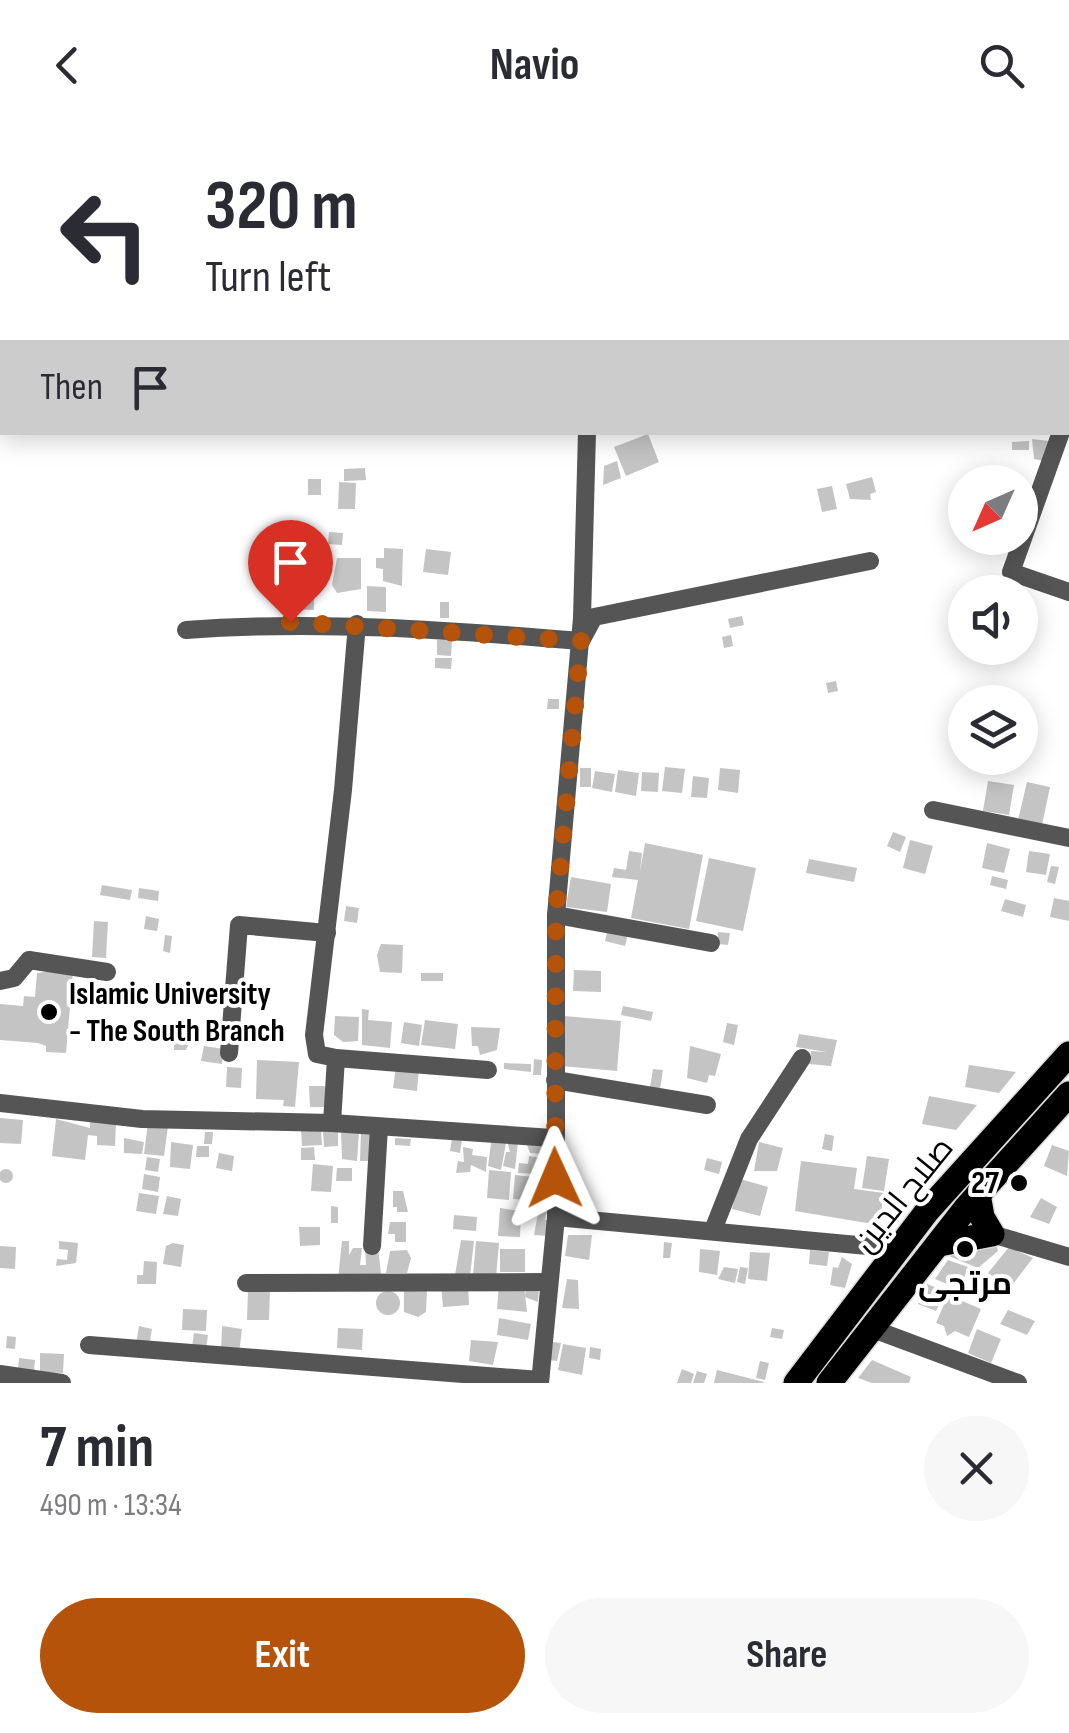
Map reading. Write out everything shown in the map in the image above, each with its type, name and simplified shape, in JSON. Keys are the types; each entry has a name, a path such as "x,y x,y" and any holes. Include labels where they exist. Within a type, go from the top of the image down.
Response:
{"highway":[{"name":"صلاح الدين","path":"796,1383 928,1210 1069,1054"},
{"name":"صلاح الدين","path":"830,1383 978,1194 1069,1094"},
{"path":"939,1244 992,1234 982,1217 978,1194"}],"street":[{"path":"88,1345 540,1381 556,1217 556,915 581,641 587,435"},
{"path":"1060,435 1011,572 1069,592"},
{"path":"581,641 594,617 870,561"},
{"path":"186,630 282,622 357,624 581,641"},
{"path":"357,624 314,1034 317,1054 488,1070"},
{"path":"933,810 1069,838"},
{"path":"556,915 710,944"},
{"path":"229,1053 239,925 326,933"},
{"path":"0,981 14,978 29,960 107,972"},
{"path":"332,1123 336,1058"},
{"path":"712,1230 749,1138 802,1058"},
{"path":"555,1080 707,1105"},
{"path":"0,1103 142,1120 332,1123 553,1138"},
{"path":"372,1246 379,1127"},
{"path":"556,1217 900,1249"},
{"path":"992,1234 1069,1256"},
{"path":"246,1283 549,1282"},
{"path":"873,1328 1018,1383"},
{"path":"0,1374 62,1383"}],"building":[{"path":"648,435 659,462 626,476 614,447"},
{"path":"1032,439 1049,441 1045,461 1034,459"},
{"path":"1029,441 1029,450 1012,450 1012,442"},
{"path":"617,461 621,478 603,485 604,466"},
{"path":"365,468 366,480 344,481 344,469"},
{"path":"872,477 876,492 870,494 871,500 850,499 846,484"},
{"path":"308,479 321,479 321,495 308,495"},
{"path":"339,482 356,483 355,509 338,509"},
{"path":"832,486 837,509 822,512 817,489"},
{"path":"329,532 343,533 342,545 328,544"},
{"path":"384,548 403,549 402,586 383,581 383,569 376,568 376,558 384,558"},
{"path":"426,549 451,552 448,575 423,572"},
{"path":"337,558 361,558 361,589 337,593 332,585"},
{"path":"287,567 308,568 305,582 314,582 314,610 279,609 279,574 287,574"},
{"path":"367,586 386,587 386,612 367,611"},
{"path":"440,602 449,602 449,618 440,618"},
{"path":"742,616 744,625 730,628 728,619"},
{"path":"731,635 733,646 724,648 722,637"},
{"path":"437,640 452,640 451,656 437,655"},
{"path":"435,658 452,658 451,669 435,668"},
{"path":"836,681 838,691 828,693 826,683"},
{"path":"548,699 559,699 559,709 547,709"},
{"path":"665,767 685,769 682,793 662,791"},
{"path":"580,768 591,768 591,787 580,787"},
{"path":"720,768 740,770 738,793 718,790"},
{"path":"618,770 639,773 636,796 615,792"},
{"path":"595,771 615,774 612,792 592,788"},
{"path":"642,772 659,773 658,792 641,791"},
{"path":"693,776 709,778 707,798 691,797"},
{"path":"988,781 1014,785 1009,815 983,811"},
{"path":"1027,782 1050,787 1042,825 1018,820"},
{"path":"893,832 906,837 900,852 887,846"},
{"path":"910,840 933,846 925,874 903,868"},
{"path":"645,843 703,855 689,929 631,918 638,880 612,877 614,868 626,870 629,851 642,853 640,872"},
{"path":"987,843 1010,849 1004,873 982,868"},
{"path":"1029,851 1050,854 1046,875 1026,872"},
{"path":"709,858 756,868 743,931 696,921"},
{"path":"809,859 857,868 854,882 806,873"},
{"path":"1051,866 1059,867 1055,884 1047,882"},
{"path":"992,876 1008,880 1006,889 990,885"},
{"path":"571,877 611,884 607,912 566,907"},
{"path":"102,885 132,890 130,900 100,895"},
{"path":"139,888 159,891 158,901 138,898"},
{"path":"1054,898 1069,901 1069,921 1050,917"},
{"path":"1005,899 1026,905 1023,917 1001,911"},
{"path":"346,906 359,908 357,923 344,921"},
{"path":"146,916 159,919 157,931 144,929"},
{"path":"94,921 108,922 106,958 92,957"},
{"path":"608,929 628,934 625,946 605,941"},
{"path":"718,932 730,933 728,945 717,944"},
{"path":"165,935 172,936 170,953 163,951"},
{"path":"381,944 403,945 402,973 380,972 377,955"},
{"path":"574,970 601,971 601,992 573,991"},
{"path":"73,972 66,1053 46,1052 46,1046 38,1043 0,1040 0,1004 23,1006 24,996 35,997 37,973"},
{"path":"421,973 443,973 443,981 421,981"},
{"path":"623,1006 653,1012 651,1021 621,1015"},
{"path":"362,1009 369,1010 368,1020 392,1022 390,1048 362,1045"},
{"path":"335,1016 359,1017 358,1041 343,1042 334,1035"},
{"path":"564,1016 621,1021 617,1071 561,1066"},
{"path":"425,1020 458,1024 455,1049 421,1045"},
{"path":"404,1022 422,1025 419,1046 401,1043"},
{"path":"727,1023 738,1025 734,1045 723,1042"},
{"path":"471,1027 500,1028 497,1050 480,1055 478,1046 472,1046"},
{"path":"799,1034 837,1040 831,1066 809,1064 811,1051 827,1052 796,1047"},
{"path":"192,1035 186,1050 174,1050 174,1036"},
{"path":"204,1046 224,1049 222,1064 201,1061"},
{"path":"690,1046 721,1054 715,1076 709,1075 707,1083 687,1078"},
{"path":"534,1059 542,1060 541,1075 533,1075"},
{"path":"257,1060 299,1062 295,1107 283,1106 284,1100 256,1099"},
{"path":"504,1063 531,1064 531,1072 504,1069"},
{"path":"969,1065 1016,1072 999,1093 965,1087"},
{"path":"396,1066 419,1068 417,1091 393,1088"},
{"path":"227,1067 242,1068 241,1088 226,1087"},
{"path":"653,1069 663,1070 660,1089 650,1087"},
{"path":"309,1086 325,1086 325,1099 331,1107 310,1107"},
{"path":"929,1096 977,1105 956,1130 922,1124"},
{"path":"0,1118 23,1120 21,1144 0,1143"},
{"path":"56,1119 90,1128 90,1120 116,1122 115,1146 97,1145 97,1136 88,1135 85,1160 52,1156"},
{"path":"148,1123 168,1126 164,1156 144,1154"},
{"path":"301,1130 321,1130 322,1145 302,1146"},
{"path":"338,1131 338,1146 324,1147 323,1132"},
{"path":"341,1131 359,1132 357,1161 342,1159"},
{"path":"205,1132 213,1132 212,1144 204,1144"},
{"path":"361,1132 374,1132 373,1161 360,1161"},
{"path":"825,1134 834,1136 832,1151 822,1149"},
{"path":"492,1136 507,1138 501,1170 488,1166"},
{"path":"124,1138 144,1142 142,1154 124,1153"},
{"path":"395,1138 411,1139 410,1146 395,1145"},
{"path":"452,1138 462,1139 460,1153 450,1151"},
{"path":"507,1141 518,1142 515,1169 503,1166 506,1152 510,1152"},
{"path":"171,1142 193,1145 190,1169 170,1167"},
{"path":"526,1142 545,1143 545,1154 530,1153"},
{"path":"759,1142 783,1148 777,1171 754,1171"},
{"path":"1052,1145 1069,1151 1067,1176 1044,1166"},
{"path":"197,1146 209,1146 209,1157 196,1157"},
{"path":"314,1147 315,1160 301,1160 301,1148"},
{"path":"463,1147 473,1149 472,1155 487,1157 486,1172 471,1165 470,1172 456,1173 458,1161 464,1162"},
{"path":"219,1153 234,1156 232,1171 216,1168"},
{"path":"529,1156 543,1158 541,1174 518,1173 519,1163 528,1164"},
{"path":"867,1156 889,1159 884,1191 862,1188"},
{"path":"147,1157 160,1159 158,1172 145,1170"},
{"path":"707,1158 722,1162 719,1174 704,1170"},
{"path":"801,1161 857,1168 854,1189 884,1193 879,1225 795,1211"},
{"path":"313,1164 333,1166 331,1192 311,1191"},
{"path":"337,1168 352,1168 352,1181 336,1181"},
{"path":"6,1169 13,1176 6,1183 -1,1176"},
{"path":"489,1170 511,1172 509,1200 487,1198"},
{"path":"144,1174 160,1177 158,1192 142,1189"},
{"path":"515,1175 543,1178 541,1201 513,1199"},
{"path":"740,1179 768,1187 760,1216 732,1209"},
{"path":"393,1191 403,1191 408,1212 397,1212 397,1207 393,1207"},
{"path":"139,1193 159,1196 156,1214 136,1211"},
{"path":"167,1196 181,1199 178,1216 163,1214"},
{"path":"1041,1198 1057,1207 1049,1224 1030,1217"},
{"path":"331,1206 338,1207 338,1223 331,1223"},
{"path":"500,1208 521,1211 520,1237 498,1236"},
{"path":"539,1208 547,1209 545,1220 551,1220 550,1236 534,1235"},
{"path":"454,1215 477,1217 476,1231 453,1229"},
{"path":"390,1222 406,1222 406,1242 395,1242 395,1234 388,1234"},
{"path":"299,1227 320,1227 320,1245 300,1246"},
{"path":"568,1235 592,1235 589,1260 565,1256"},
{"path":"964,1238 996,1245 998,1251 978,1268 949,1256"},
{"path":"461,1240 474,1241 470,1276 455,1275"},
{"path":"59,1241 78,1243 76,1263 56,1266 57,1259 67,1260 68,1250 59,1249"},
{"path":"342,1241 349,1241 349,1255 353,1248 362,1248 360,1265 366,1265 365,1246 378,1247 381,1274 338,1279"},
{"path":"476,1241 499,1243 496,1277 473,1275"},
{"path":"664,1242 672,1243 670,1258 663,1258"},
{"path":"184,1245 181,1267 163,1264 166,1246"},
{"path":"0,1246 16,1247 15,1269 0,1268"},
{"path":"1009,1247 1033,1258 1009,1289 988,1273"},
{"path":"500,1249 525,1249 525,1272 500,1272"},
{"path":"700,1249 720,1251 717,1275 699,1272"},
{"path":"407,1250 411,1258 407,1273 386,1273 390,1251"},
{"path":"810,1250 829,1252 827,1266 809,1264"},
{"path":"750,1252 770,1253 767,1281 748,1279"},
{"path":"842,1257 852,1264 845,1288 830,1285 833,1267 838,1268"},
{"path":"948,1260 968,1267 960,1289 935,1279"},
{"path":"144,1261 157,1262 156,1284 137,1284 137,1275 143,1275"},
{"path":"724,1267 738,1269 735,1283 718,1279"},
{"path":"740,1267 748,1268 745,1284 737,1282"},
{"path":"567,1279 578,1280 579,1309 562,1308"},
{"path":"468,1284 469,1305 443,1307 441,1286"},
{"path":"499,1284 524,1286 527,1312 497,1309"},
{"path":"927,1284 945,1291 936,1311 918,1304"},
{"path":"526,1286 539,1287 538,1302 525,1297"},
{"path":"404,1289 427,1290 426,1312 418,1317 404,1312"},
{"path":"248,1290 270,1290 269,1320 247,1320"},
{"path":"388,1291 397,1294 397,1312 388,1315 379,1312 376,1303 379,1294"},
{"path":"948,1295 981,1309 969,1337 955,1331 947,1336 944,1326 936,1323"},
{"path":"183,1309 207,1310 206,1331 182,1330"},
{"path":"1008,1310 1035,1321 1027,1335 1000,1324"},
{"path":"499,1318 531,1324 528,1340 497,1335"},
{"path":"139,1326 152,1329 149,1347 136,1345"},
{"path":"222,1326 242,1329 239,1354 221,1352"},
{"path":"338,1328 363,1329 362,1350 337,1348"},
{"path":"772,1328 784,1330 782,1339 770,1337"},
{"path":"977,1329 1001,1339 991,1363 968,1353"},
{"path":"194,1333 208,1335 206,1349 192,1347"},
{"path":"7,1336 16,1337 15,1349 6,1348"},
{"path":"471,1340 498,1342 493,1365 469,1361"},
{"path":"553,1342 561,1343 557,1361 549,1360"},
{"path":"563,1344 586,1348 582,1375 558,1370"},
{"path":"590,1347 601,1349 600,1360 589,1358"},
{"path":"40,1353 64,1354 63,1373 40,1372"},
{"path":"19,1358 35,1360 34,1372 18,1371"},
{"path":"872,1360 911,1377 909,1383 872,1383 858,1378"},
{"path":"760,1361 769,1363 765,1380 756,1378"},
{"path":"682,1369 694,1374 691,1383 677,1383"},
{"path":"717,1370 764,1382 714,1383"},
{"path":"697,1371 707,1374 704,1383 693,1383"}],"place":[{"name":"Islamic University - The South Branch","path":"49,1012"},
{"name":"27","path":"1019,1183"},
{"name":"مرتجى","path":"965,1249"}],"route":[{"path":"290,622 368,624 581,641 556,915 555,1178"}]}
